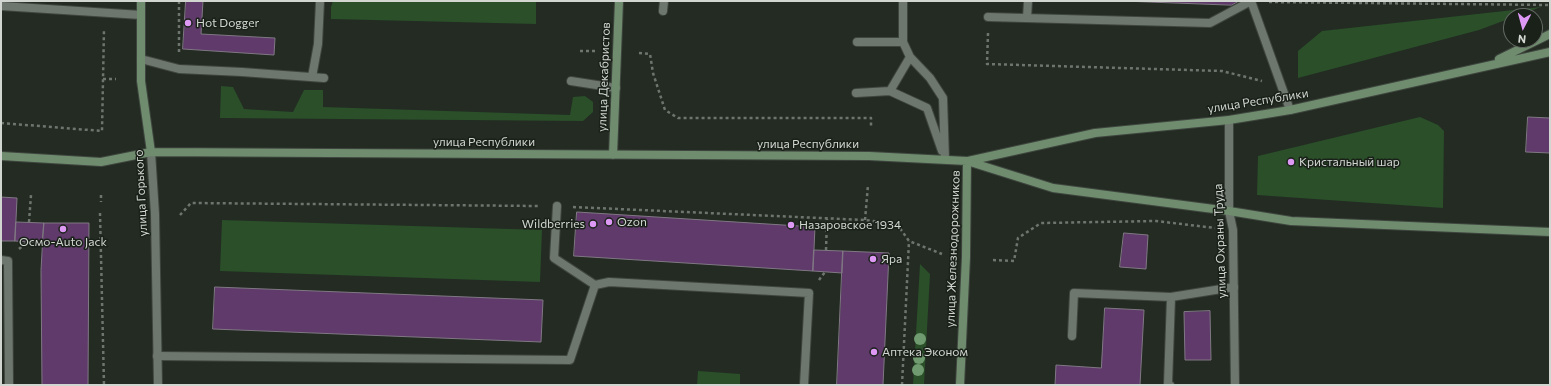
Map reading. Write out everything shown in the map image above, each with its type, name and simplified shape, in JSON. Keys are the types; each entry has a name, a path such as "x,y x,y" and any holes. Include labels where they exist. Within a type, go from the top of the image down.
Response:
{"main road":[{"name":"улица Горького","path":"141,1 141,81 151,152"},
{"name":"улица Декабристов","path":"613,155 619,1"},
{"path":"1487,65 1550,34"},
{"name":"улица Республики","path":"967,161 1096,133 1229,120 1290,110 1550,52"},
{"name":"улица Республики","path":"1,156 101,162 151,152 869,156 945,159 967,161 1053,188 1229,211 1291,221 1550,232"},
{"name":"улица Железнодорожников","path":"960,385 966,257 967,161"}],"street":[{"path":"312,77 318,44 320,1"},
{"path":"663,11 664,1"},
{"path":"903,1 903,42 910,57 930,78 943,98 945,159"},
{"path":"1027,18 1028,1"},
{"path":"988,17 1210,23 1251,1 1290,110"},
{"path":"1,6 142,15"},
{"path":"858,42 903,42"},
{"path":"890,91 910,57"},
{"path":"141,59 180,69 324,78"},
{"path":"571,81 616,88"},
{"path":"856,93 890,91 927,108 945,159"},
{"name":"улица Охраны Труда","path":"1229,120 1229,211 1233,230 1235,385"},
{"name":"улица Горького","path":"151,152 155,214 158,385"},
{"path":"557,206 554,258 595,285 610,282 809,292 804,385"},
{"path":"1,260 8,260 9,385"},
{"path":"157,356 570,360 595,285"},
{"path":"1072,336 1074,293 1171,297 1234,286"},
{"path":"1170,385 1168,384 1171,297"}],"path":[{"path":"178,1 180,69"},
{"path":"1251,1 1550,5"},
{"path":"1375,3 1379,1"},
{"path":"1,123 102,131 105,13"},
{"path":"988,17 987,64 1222,71 1280,85"},
{"path":"580,50 595,51"},
{"path":"639,53 650,54 653,73 664,110 678,118 871,118 871,126"},
{"path":"103,79 116,79"},
{"path":"865,220 868,185"},
{"path":"29,222 30,195"},
{"path":"101,195 101,202"},
{"path":"180,215 191,203 557,206 865,220 897,224 909,241 942,254"},
{"path":"100,213 104,385"},
{"path":"826,250 827,219"},
{"path":"993,260 1014,261 1018,238 1041,224 1156,221 1233,230"},
{"path":"902,385 909,241"}],"green space":[{"path":"333,1 536,1 536,24 331,19 331,7"},
{"path":"1503,11 1503,21 1479,30 1298,78 1298,51 1322,31"},
{"path":"221,86 233,87 244,109 293,112 304,90 323,90 323,107 570,115 573,97 585,96 593,102 593,112 583,121 220,118"},
{"path":"1420,117 1438,125 1444,131 1443,208 1257,195 1258,156"},
{"path":"222,220 542,230 540,282 220,271"},
{"path":"920,264 930,274 924,385 913,385"},
{"path":"698,371 740,374 740,385 697,385"}],"building":[{"path":"186,1 203,1 201,34 275,38 274,55 183,49"},
{"path":"1123,1 1239,1 1232,5"},
{"path":"1528,117 1550,118 1550,153 1526,152"},
{"path":"1,197 17,198 15,241 1,241"},
{"path":"577,212 815,227 813,271 574,256"},
{"path":"16,222 44,223 42,243 15,241"},
{"path":"44,223 89,223 88,385 42,385 41,271"},
{"path":"1124,233 1148,235 1146,269 1120,267"},
{"path":"814,250 843,251 842,273 813,271"},
{"path":"843,251 889,253 883,385 837,385"},
{"path":"215,287 543,300 541,342 213,329"},
{"path":"1105,308 1144,310 1140,385 1055,385 1056,365 1101,368"},
{"path":"1210,311 1211,360 1185,360 1184,312"}],"place":[{"name":"Hot Dogger","path":"188,23"},
{"name":"Кристальный шар","path":"1291,162"},
{"name":"Ozon","path":"609,222"},
{"name":"Wildberries","path":"593,224"},
{"name":"Назаровское 1934","path":"791,225"},
{"name":"Осмо-Auto Jack","path":"63,229"},
{"name":"Яра","path":"873,259"},
{"name":"Аптека Эконом","path":"874,352"}]}
